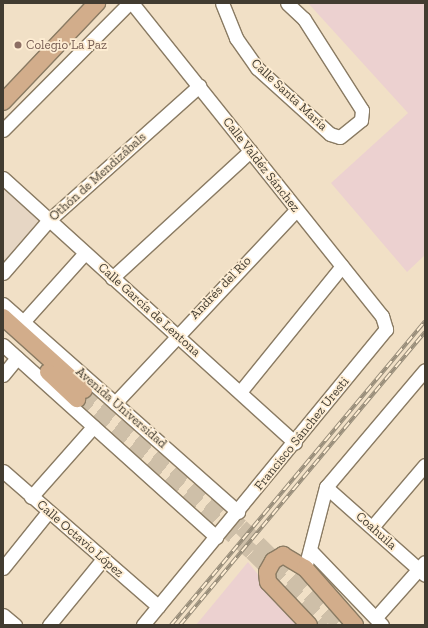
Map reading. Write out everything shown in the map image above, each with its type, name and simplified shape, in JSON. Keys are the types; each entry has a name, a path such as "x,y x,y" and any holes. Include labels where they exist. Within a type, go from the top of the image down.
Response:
{"main road":[{"path":"3,102 97,3"},
{"name":"Avenida Universidad","path":"3,317 81,394 3,331"},
{"path":"309,625 268,582 267,572 273,561 282,555 305,568 355,625"}],"street":[{"path":"3,130 129,3"},
{"name":"Calle Valdéz Sánchez","path":"132,3 382,316 386,329"},
{"name":"Calle Santa María","path":"222,3 236,38 257,68 330,134 340,137 361,120 362,110 304,19 287,3"},
{"path":"39,64 54,78"},
{"name":"Othón de Mendizábals","path":"3,273 48,221 199,86"},
{"path":"112,278 250,151"},
{"name":"Calle García de Lentona","path":"3,178 48,221 177,335 295,443"},
{"name":"Andrés del Río","path":"115,403 177,335 296,210"},
{"path":"23,322 85,253"},
{"path":"240,392 342,266"},
{"name":"Avenida Universidad","path":"3,304 238,512"},
{"name":"Francisco Sánchez Uresti","path":"143,625 295,443 386,329"},
{"path":"3,345 216,537"},
{"path":"3,375 17,358"},
{"path":"305,568 326,487 425,370"},
{"path":"31,497 93,426"},
{"path":"372,526 425,465"},
{"name":"Calle Octavio López","path":"3,471 48,512 158,606"},
{"name":"Coahuila","path":"326,487 423,569"},
{"path":"3,568 48,512"},
{"path":"310,550 379,620 423,569"},
{"path":"48,625 103,559"},
{"path":"3,615 15,625"}],"shaded area":[{"path":"308,3 425,3 425,255 407,272 331,183 408,113"},
{"path":"3,186 42,220 3,266"},
{"path":"248,562 299,625 196,625"}],"tunnel":[{"path":"84,390 241,527 341,625"},
{"path":"77,399 252,552 326,625"}],"railway":[{"path":"171,625 425,321"},
{"path":"180,625 425,332"}],"place":[{"name":"Colegio La Paz","path":"18,45"}]}
